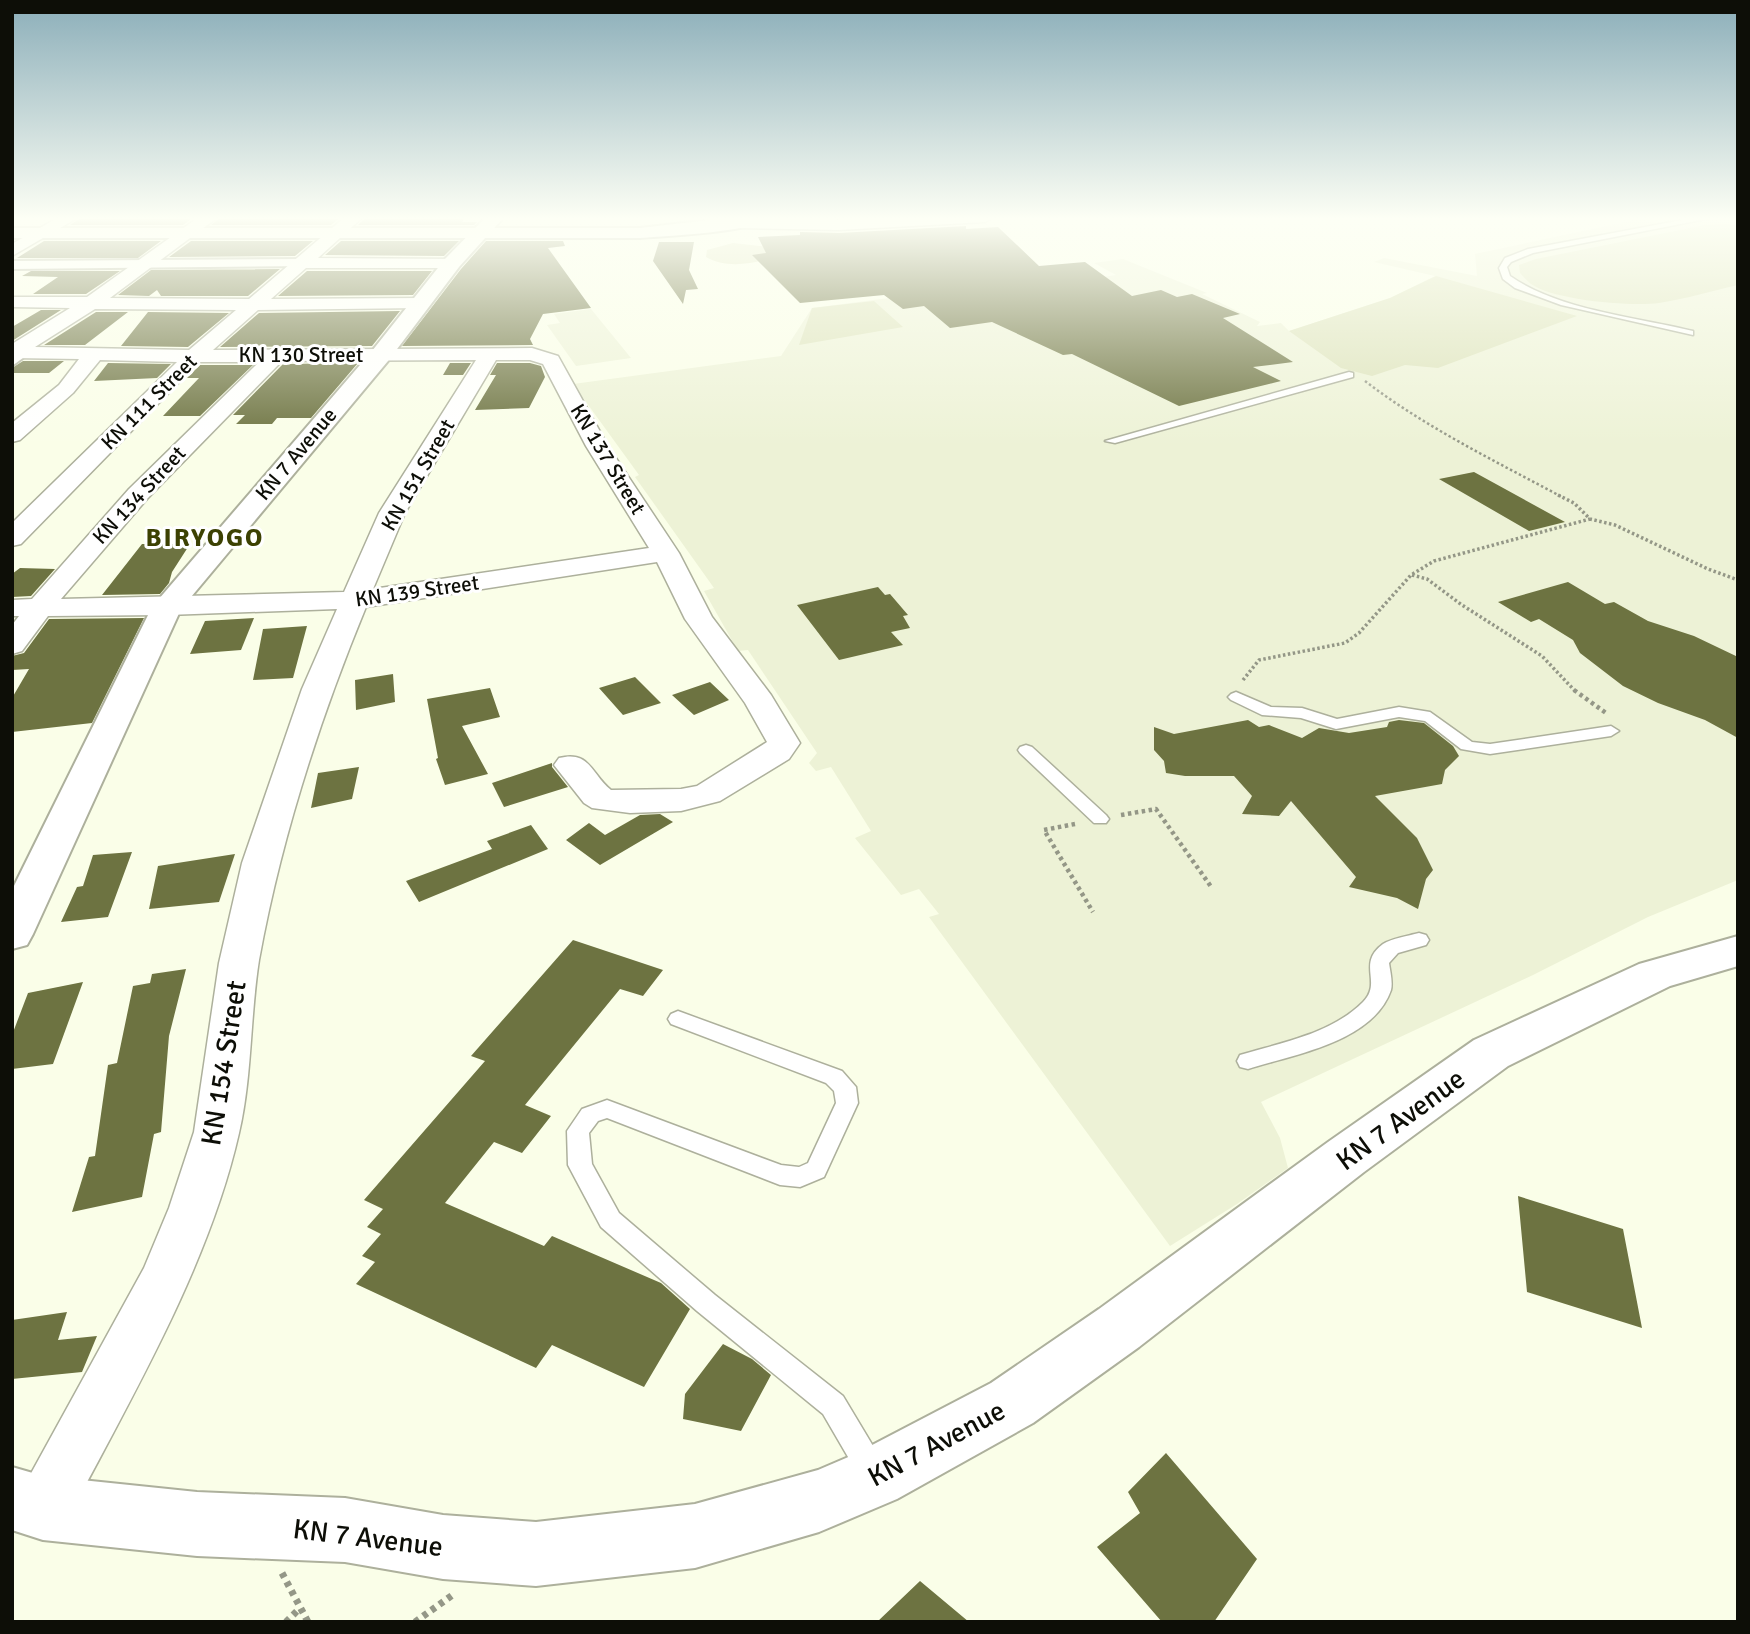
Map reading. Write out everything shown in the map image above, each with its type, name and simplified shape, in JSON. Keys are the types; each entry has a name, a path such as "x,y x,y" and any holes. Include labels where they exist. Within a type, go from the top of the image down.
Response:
{"street":[{"path":"15,354 105,293"},
{"name":"KN 111 Street","path":"12,538 194,356 266,293"},
{"name":"KN 7 Avenue","path":"12,934 167,607 380,356 429,293"},
{"path":"12,302 251,305 421,303"},
{"name":"KN 130 Street","path":"15,354 380,356"},
{"path":"12,435 66,389 94,354"},
{"name":"KN 151 Street","path":"357,600 392,513 490,354"},
{"name":"KN 137 Street","path":"380,356 531,354 551,360 597,446 666,553 699,619 760,702 784,743 777,752 708,794 681,800 604,800 596,796 571,765"},
{"name":"KN 134 Street","path":"12,645 26,607 155,474 277,355"},
{"name":"KN 139 Street","path":"26,607 167,607 357,600 666,553"},
{"name":"KN 154 Street","path":"27,1503 164,1279 193,1208 217,1132 239,963 260,863 317,689 357,600"},
{"name":"KN 7 Avenue","path":"27,1503 197,1524 345,1530 443,1547 536,1553 695,1536 819,1501 875,1477 1012,1403 1119,1328 1346,1157 1491,1053 1655,975 1738,951"}],"lane":[{"path":"1536,293 1584,308 1689,332"},
{"path":"1111,441 1355,377"},
{"path":"1236,697 1268,712 1302,713 1336,724 1399,712 1430,718 1467,746 1490,749 1611,731"},
{"path":"1026,750 1100,819"},
{"path":"1248,1061 1342,1031 1373,1005 1382,987 1379,961 1391,948 1419,940"},
{"path":"678,1019 834,1077 845,1087 847,1103 816,1170 800,1177 780,1175 607,1109 590,1115 578,1131 580,1165 610,1220 833,1405 875,1477"}],"path":[{"path":"1355,377 1500,464 1574,503 1590,519"},
{"path":"1236,697 1245,675 1259,660 1345,643 1392,598 1411,575 1434,561 1590,519 1615,525 1708,569 1738,580"},
{"path":"1411,575 1427,579 1462,605 1542,656 1574,690 1614,720 1611,731"},
{"path":"1093,912 1044,830 1156,809 1212,888"},
{"path":"286,1622 300,1607"}],"shaded area":[{"path":"926,293 1206,293 1202,294 1260,322 1257,326 1281,323 1289,331 1400,293 1738,293 1738,880 1648,917 1533,975 1261,1102 1280,1138 1288,1168 1170,1246 929,917 939,914 919,889 901,895 855,838 871,831 831,767 816,771 809,763 817,753 748,650 738,651 704,591 714,588 635,477 639,475 573,384 781,356 812,308"},
{"path":"1400,293 1497,293 1577,316 1438,368 1405,365 1372,376 1341,368 1289,331"},
{"path":"1553,293 1704,293 1647,304 1593,301"},
{"path":"874,301 903,327 799,345 812,308"},
{"path":"591,309 631,358 576,366 547,325 560,323 554,314"}],"building":[{"path":"34,293 87,293 86,294"},
{"path":"120,293 153,293 149,296 118,295"},
{"path":"159,293 251,293 248,296 161,296"},
{"path":"281,293 414,293 413,295 278,296"},
{"path":"442,293 580,293 591,308 543,314 530,339 533,345 402,346"},
{"path":"676,293 685,293 683,304"},
{"path":"790,293 1128,293 1132,296 1168,293 1177,297 1192,294 1240,314 1223,318 1293,362 1253,367 1281,381 1179,406 1072,354 1063,355 992,322 950,328 924,306 903,309 884,295 800,303"},
{"path":"41,310 61,310 12,341 12,327"},
{"path":"400,311 372,346 220,347 259,313"},
{"path":"96,312 128,312 85,345 44,345"},
{"path":"148,312 229,313 188,347 121,346"},
{"path":"23,361 64,361 49,373 12,373 12,368"},
{"path":"108,363 171,364 157,378 94,381"},
{"path":"358,363 311,418 277,418 272,424 236,424 245,415 233,415 283,364"},
{"path":"450,363 471,363 463,375 443,375"},
{"path":"497,363 530,363 541,366 545,377 529,408 475,410 496,375 490,375"},
{"path":"200,365 253,365 200,416 163,416 199,378 187,378"},
{"path":"1474,472 1565,522 1529,531 1439,479"},
{"path":"142,544 190,544 160,594 102,595"},
{"path":"20,568 55,569 31,596 12,597 12,574"},
{"path":"1568,582 1605,604 1614,602 1648,621 1694,636 1738,657 1738,738 1705,720 1658,703 1623,686 1580,653 1573,640 1539,619 1531,622 1498,602"},
{"path":"878,587 885,595 890,594 908,615 903,616 910,628 891,632 903,645 839,660 797,605"},
{"path":"144,618 92,723 12,732 12,698 29,669 12,670 12,656 24,653 49,619"},
{"path":"254,618 241,650 190,654 205,621"},
{"path":"307,626 293,678 253,680 263,629"},
{"path":"393,674 395,702 356,710 355,680"},
{"path":"635,677 661,703 623,715 599,688"},
{"path":"710,682 729,700 694,715 672,695"},
{"path":"490,688 500,717 462,726 488,774 445,785 436,759 438,758 427,699"},
{"path":"1248,720 1259,727 1269,725 1302,738 1319,728 1349,733 1387,727 1389,722 1399,720 1424,723 1453,746 1459,756 1445,770 1442,784 1375,796 1417,838 1433,870 1426,879 1418,909 1397,898 1349,887 1356,877 1291,801 1279,816 1242,814 1252,796 1234,776 1185,776 1166,773 1164,761 1154,750 1154,727 1174,734"},
{"path":"552,763 552,767 568,787 504,807 492,783"},
{"path":"359,767 352,799 311,808 318,773"},
{"path":"660,814 673,822 600,865 566,840 589,823 605,835 640,815"},
{"path":"531,825 548,849 419,902 406,881 492,849 487,841"},
{"path":"132,852 108,917 61,922 77,887 83,886 93,855"},
{"path":"235,854 219,902 149,909 158,866"},
{"path":"573,940 663,970 643,996 620,989 525,1105 551,1116 522,1153 494,1142 445,1203 544,1246 552,1236 661,1283 690,1309 644,1387 552,1345 536,1368 356,1284 375,1262 362,1256 381,1234 367,1227 383,1209 364,1200 485,1061 471,1056"},
{"path":"186,969 169,1036 161,1132 154,1134 142,1197 72,1212 89,1157 95,1156 108,1065 117,1063 133,986 150,983 152,974"},
{"path":"83,982 53,1064 12,1069 12,1035 28,993"},
{"path":"1518,1196 1623,1229 1642,1328 1527,1292"},
{"path":"67,1312 58,1340 97,1336 82,1372 12,1379 12,1320"},
{"path":"723,1344 752,1359 771,1375 741,1431 683,1419 685,1394"},
{"path":"1166,1453 1257,1559 1214,1622 1162,1622 1097,1547 1140,1513 1128,1492"},
{"path":"920,1581 969,1622 877,1622"}],"district":[{"name":"BIRYOGO","path":"205,537"}]}
